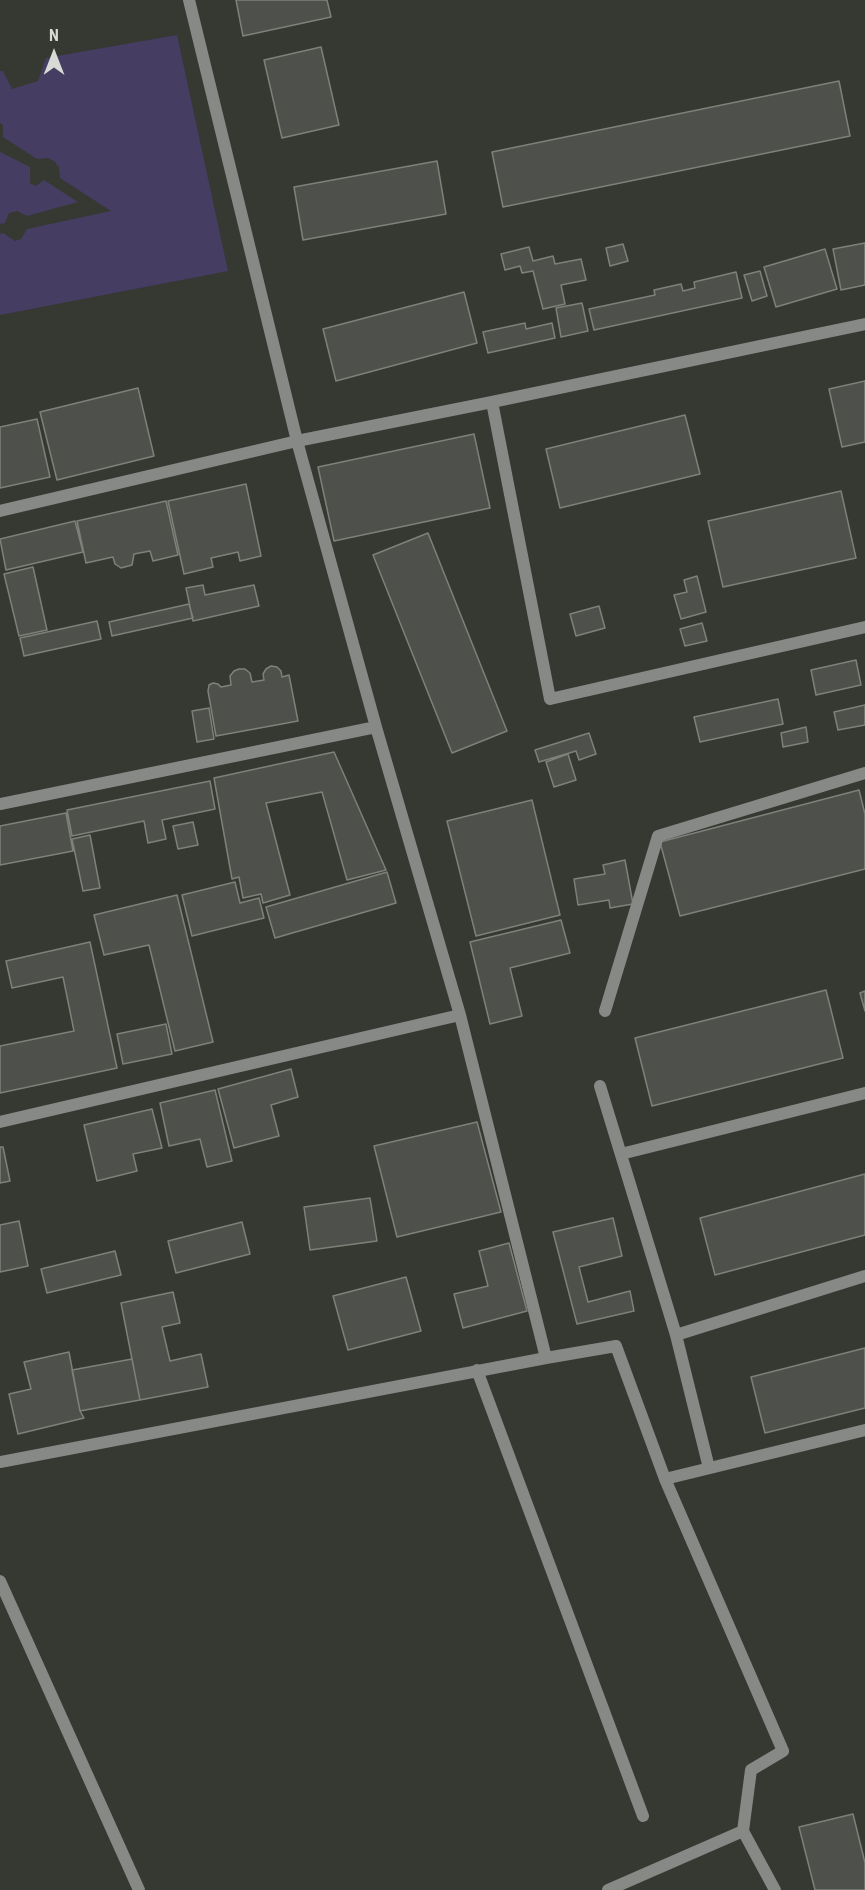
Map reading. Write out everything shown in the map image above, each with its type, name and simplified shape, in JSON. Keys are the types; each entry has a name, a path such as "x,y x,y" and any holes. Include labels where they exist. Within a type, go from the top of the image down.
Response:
{"street":[{"path":"189,0 297,441 376,727 460,1015 546,1358"},
{"path":"0,512 297,441 865,324"},
{"path":"492,402 550,699 865,627"},
{"path":"0,804 376,727"},
{"path":"605,1011 658,836 865,773"},
{"path":"0,1122 460,1015"},
{"path":"600,1086 676,1335 709,1468"},
{"path":"621,1154 865,1093"},
{"path":"676,1335 865,1276"},
{"path":"0,1462 616,1346 665,1479 783,1751 751,1770 743,1831 775,1890"},
{"path":"477,1371 643,1816"},
{"path":"665,1479 865,1430"},
{"path":"0,1581 139,1890"},
{"path":"608,1890 743,1831"}],"shaded area":[{"path":"177,35 228,271 0,315 0,234 3,233 15,241 21,239 27,229 111,211 60,178 59,167 54,161 48,158 37,159 3,137 3,125 0,123 0,71 3,71 12,89 38,81 46,58"},
{"path":"0,152 30,167 30,183 36,186 44,180 78,202 27,216 17,211 9,213 5,223 0,224"}],"building":[{"path":"236,0 327,0 331,17 243,36"},
{"path":"321,47 339,125 282,138 264,60"},
{"path":"839,81 850,136 503,207 492,152"},
{"path":"437,161 446,214 303,240 294,187"},
{"path":"865,243 865,285 841,290 833,249"},
{"path":"623,244 628,261 610,266 606,248"},
{"path":"529,247 533,261 553,256 555,264 581,259 586,280 561,285 565,304 543,309 533,271 522,273 520,266 505,270 501,254"},
{"path":"825,249 837,289 776,307 764,267"},
{"path":"760,271 767,296 752,301 744,275"},
{"path":"736,272 742,298 594,330 589,309 655,295 654,290 681,284 683,291 695,288 694,282"},
{"path":"464,292 477,343 336,381 323,329"},
{"path":"582,303 588,331 561,337 556,308"},
{"path":"525,323 526,329 552,323 555,338 488,353 483,332"},
{"path":"865,381 865,442 842,447 829,389"},
{"path":"138,388 154,456 57,480 40,412"},
{"path":"685,415 700,474 560,508 546,449"},
{"path":"37,419 50,477 0,488 0,427"},
{"path":"474,434 490,508 334,541 318,467"},
{"path":"246,484 261,556 240,561 238,552 211,558 213,567 184,574 168,501"},
{"path":"841,491 856,558 723,587 708,521"},
{"path":"166,501 178,555 153,561 150,551 134,554 132,565 121,568 115,564 113,557 86,563 77,521"},
{"path":"75,521 83,552 6,570 0,539"},
{"path":"428,533 507,731 452,753 373,555"},
{"path":"33,567 47,630 19,636 4,574"},
{"path":"697,576 706,612 681,619 674,595 687,592 684,580"},
{"path":"203,585 205,595 254,585 259,606 193,621 186,588"},
{"path":"189,604 193,618 112,636 109,622"},
{"path":"599,606 605,628 576,636 570,614"},
{"path":"97,621 101,639 24,656 20,638"},
{"path":"702,623 707,641 685,646 680,629"},
{"path":"856,660 861,685 816,695 811,670"},
{"path":"271,666 281,671 282,677 289,675 298,721 216,736 208,691 209,685 213,683 221,687 231,685 230,676 239,669 245,669 250,673 252,682 264,680 263,674"},
{"path":"778,699 783,724 700,742 694,717"},
{"path":"865,705 865,725 838,730 834,712"},
{"path":"209,708 214,739 197,742 192,711"},
{"path":"806,727 808,742 783,747 781,733"},
{"path":"589,733 596,754 579,760 576,751 539,762 535,750"},
{"path":"334,752 386,870 347,880 322,792 266,803 290,895 263,903 261,894 243,898 239,877 232,879 214,778"},
{"path":"568,754 576,780 554,787 546,762"},
{"path":"210,781 215,809 162,820 166,839 148,843 144,821 72,836 67,810"},
{"path":"859,790 865,814 865,869 680,916 660,842"},
{"path":"532,800 560,915 476,936 447,821"},
{"path":"66,813 73,851 0,865 0,826"},
{"path":"193,822 198,845 178,849 173,826"},
{"path":"90,835 100,888 83,891 72,839"},
{"path":"625,860 633,904 610,908 609,900 578,905 574,879 605,874 603,865"},
{"path":"387,872 396,903 275,938 266,907"},
{"path":"235,882 240,903 259,898 264,918 192,936 182,895"},
{"path":"177,895 213,1042 175,1051 149,945 104,955 94,915"},
{"path":"561,920 570,953 510,968 522,1016 490,1024 470,942"},
{"path":"90,942 117,1068 0,1093 0,1046 74,1031 63,977 12,988 6,961"},
{"path":"826,990 843,1058 652,1106 635,1038"},
{"path":"865,991 865,1011 860,993"},
{"path":"166,1024 172,1054 123,1064 117,1034"},
{"path":"291,1069 298,1097 271,1105 279,1136 234,1148 218,1089"},
{"path":"215,1090 232,1161 207,1167 200,1139 169,1146 160,1103"},
{"path":"152,1109 162,1148 133,1154 137,1171 97,1181 84,1125"},
{"path":"477,1122 501,1212 397,1237 374,1146"},
{"path":"0,1147 3,1147 10,1181 0,1183"},
{"path":"865,1174 865,1235 715,1275 700,1218"},
{"path":"370,1198 377,1241 310,1250 304,1207"},
{"path":"613,1218 622,1256 579,1267 588,1302 630,1291 634,1311 577,1324 553,1232"},
{"path":"19,1221 28,1266 0,1272 0,1225"},
{"path":"242,1222 250,1254 176,1273 168,1241"},
{"path":"509,1243 527,1311 463,1328 454,1294 488,1286 479,1251"},
{"path":"115,1251 121,1275 47,1293 41,1269"},
{"path":"406,1277 421,1331 348,1350 333,1296"},
{"path":"173,1292 180,1323 162,1327 170,1361 201,1354 208,1387 140,1400 121,1303"},
{"path":"865,1348 865,1408 765,1433 751,1377"},
{"path":"69,1352 80,1411 84,1418 18,1434 9,1394 31,1389 24,1362"},
{"path":"132,1359 140,1400 80,1411 72,1370"},
{"path":"853,1814 865,1863 865,1890 815,1890 799,1827"}]}
